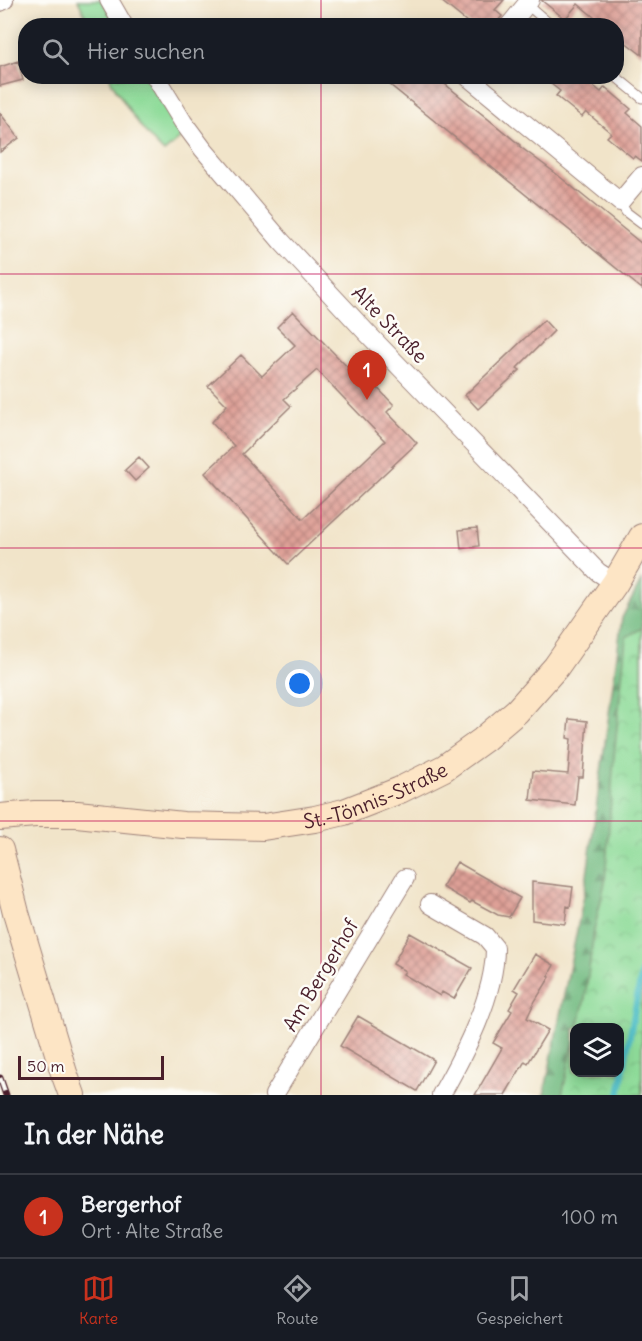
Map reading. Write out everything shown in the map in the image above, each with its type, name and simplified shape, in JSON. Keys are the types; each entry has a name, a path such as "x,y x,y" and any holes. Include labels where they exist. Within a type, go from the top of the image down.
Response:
{"main road":[{"name":"St.-Tönnis-Straße","path":"0,817 77,814 174,824 263,827 344,812 400,790 444,768 483,740 517,711 556,667 615,583 642,537"},
{"path":"0,850 8,907 72,1095"}],"street":[{"path":"0,2 4,0"},
{"path":"109,0 119,18"},
{"path":"515,18 526,2"},
{"name":"Alte Straße","path":"160,84 203,149 281,241 598,572 615,583"},
{"path":"476,84 620,202 642,176"},
{"name":"Am Bergerhof","path":"274,1095 405,878"},
{"path":"430,904 485,936 495,948 492,979 478,1019 464,1054 441,1095"}],"lane":[{"path":"526,2 543,18"},
{"path":"624,83 642,98"},
{"path":"620,202 626,212 642,224"}],"green space":[{"path":"78,0 102,0 112,18 86,18"},
{"path":"113,84 151,84 182,132 182,137 164,152 135,118"},
{"path":"642,579 642,1095 544,1095 585,890 622,618"},
{"path":"642,628 642,1095 562,1095 570,1059 570,1077 624,1077 624,1023 579,1023 585,998 594,931 605,882 626,637"}],"building":[{"path":"440,0 504,0 495,10 502,16 500,18 462,18"},
{"path":"541,0 642,0 642,55 624,41 624,18 595,18 578,4 564,18"},
{"path":"18,61 18,81 0,86 0,67"},
{"path":"389,84 445,84 554,172 642,244 642,289"},
{"path":"551,84 591,84 601,92 605,87 631,109 627,113 642,126 642,161 635,156 633,158 607,137 611,133 586,112 582,117 556,96 560,91"},
{"path":"0,113 19,138 0,152"},
{"path":"293,311 356,376 361,371 394,405 387,412 417,443 288,564 205,473 234,446 212,422 227,405 208,386 241,355 262,376 295,345 277,327","holes":["317,370 385,441 303,519 242,454 291,406 284,399"]},
{"path":"544,320 554,331 517,368 520,370 478,409 465,395"},
{"path":"139,457 149,468 135,481 125,470"},
{"path":"477,528 479,546 461,549 459,530"},
{"path":"569,719 587,721 583,777 578,777 575,805 530,800 533,771 568,774 571,739 567,738"},
{"path":"457,862 520,898 509,917 498,915 472,901 470,903 442,887"},
{"path":"532,882 573,887 570,907 567,906 565,924 532,920"},
{"path":"410,933 472,968 454,999 442,992 440,996 403,974 405,971 393,964"},
{"path":"535,954 554,965 548,976 550,977 527,1018 548,1030 528,1063 525,1061 505,1095 475,1095 502,1048 493,1043 512,1011 509,1009 519,992 514,989"},
{"path":"358,1016 434,1060 417,1091 340,1046"}],"waterway":[{"path":"619,1095 642,970"}],"railway":[{"path":"0,1078 6,1095"}],"place":[{"name":"Bergerhof","path":"367,400"}]}
